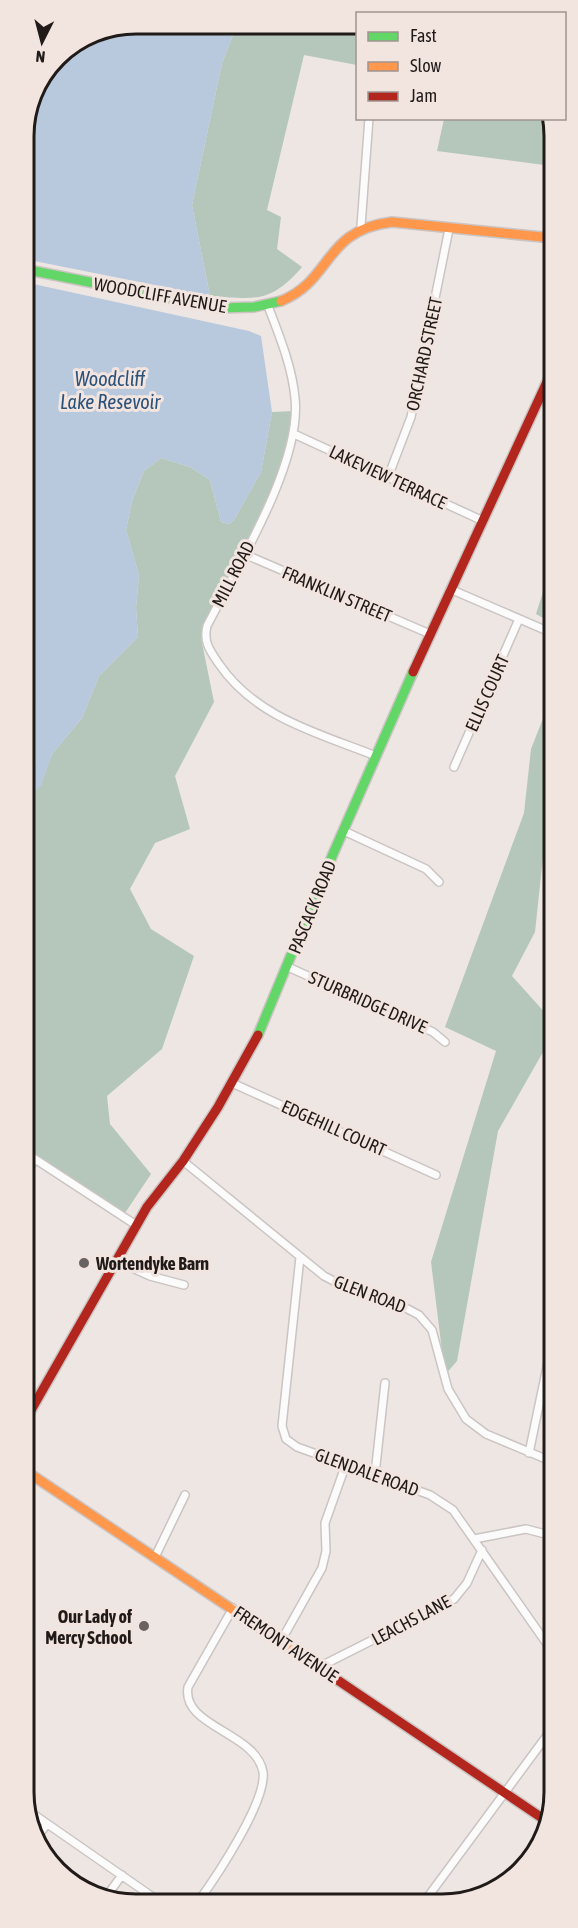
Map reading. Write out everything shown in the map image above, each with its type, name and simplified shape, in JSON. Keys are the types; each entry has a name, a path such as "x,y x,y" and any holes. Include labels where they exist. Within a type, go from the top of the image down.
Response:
{"street":[{"path":"369,120 361,226 392,222 544,237"},
{"name":"WOODCLIFF AVENUE","path":"35,271 219,308 268,306 300,290 348,235 361,226"},
{"name":"ORCHARD STREET","path":"388,477 411,417 449,229"},
{"name":"MILL ROAD","path":"268,306 293,381 294,434 284,469 207,626 205,641 240,690 269,712 376,756"},
{"name":"PASCACK ROAD","path":"34,1404 136,1225 183,1161 232,1083 261,1030 376,756 481,520 544,388"},
{"name":"LAKEVIEW TERRACE","path":"294,434 481,520"},
{"name":"FRANKLIN STREET","path":"244,554 430,634"},
{"path":"450,589 544,629"},
{"name":"ELLIS COURT","path":"454,767 519,619"},
{"path":"344,831 426,869 439,882"},
{"name":"STURBRIDGE DRIVE","path":"288,967 433,1032 445,1042"},
{"name":"EDGEHILL COURT","path":"232,1083 436,1176"},
{"path":"34,1160 136,1225"},
{"name":"GLEN ROAD","path":"183,1161 300,1257 338,1284 373,1299 400,1305 419,1315 432,1330 448,1389 466,1419 486,1434 543,1458"},
{"name":"GLENDALE ROAD","path":"300,1257 283,1432 297,1447 375,1474 442,1501 457,1514 543,1638"},
{"path":"115,1260 150,1276 184,1285"},
{"path":"375,1474 385,1383"},
{"path":"529,1453 543,1385"},
{"path":"281,1641 322,1568 326,1551 325,1523 346,1464"},
{"name":"FREMONT AVENUE","path":"34,1476 540,1817"},
{"path":"155,1557 185,1495"},
{"path":"474,1539 526,1529 543,1533"},
{"name":"LEACHS LANE","path":"319,1667 454,1599 467,1583 482,1550"},
{"path":"203,1894 239,1836 263,1780 263,1771 256,1755 195,1711 188,1700 187,1694 191,1681 233,1608"},
{"path":"430,1894 543,1741"},
{"path":"38,1817 149,1894"},
{"path":"42,1830 47,1824"},
{"path":"111,1890 122,1875"}],"green space":[{"path":"233,34 356,34 356,65 304,55 267,210 281,217 277,249 302,267 280,288 271,293 250,298 210,296 192,205 222,63"},
{"path":"444,120 542,120 544,165 437,151"},
{"path":"294,411 279,473 201,638 214,702 175,776 190,829 155,843 130,889 151,929 194,956 162,1049 107,1096 110,1124 151,1174 125,1213 34,1154 35,790 41,785 52,754 82,718 99,676 138,637 136,608 139,575 126,530 132,501 144,471 161,458 190,467 210,480 221,522 229,524 234,520 261,472 272,412"},
{"path":"544,589 544,618 536,614"},
{"path":"544,717 544,852 535,932 512,976 543,1011 543,1051 498,1131 457,1361 445,1375 431,1262 496,1051 445,1027 524,813 531,749"}],"water":[{"path":"233,34 222,63 192,205 210,296 35,261 36,116 42,97 58,72 72,72 72,58 97,42 116,36"},
{"name":"Woodcliff Lake Resevoir","path":"35,284 249,331 261,336 272,412 261,472 234,520 229,524 221,522 210,480 190,467 161,458 144,471 132,501 126,530 139,575 136,608 138,637 99,676 82,718 52,754 41,786 35,791"}],"traffic: fast":[{"path":"35,271 219,308 254,307 281,301"},
{"path":"258,1035 333,854 413,672"}],"traffic: slow":[{"path":"281,301 298,292 311,281 340,245 353,235 370,227 392,222 544,237"},
{"path":"34,1476 339,1681"}],"traffic: jam":[{"path":"413,672 544,389"},
{"path":"34,1405 147,1207 183,1161 218,1107 258,1035"},
{"path":"339,1681 540,1817"}],"place":[{"name":"Wortendyke Barn","path":"84,1263"},
{"name":"Our Lady of Mercy School","path":"144,1626"}]}
